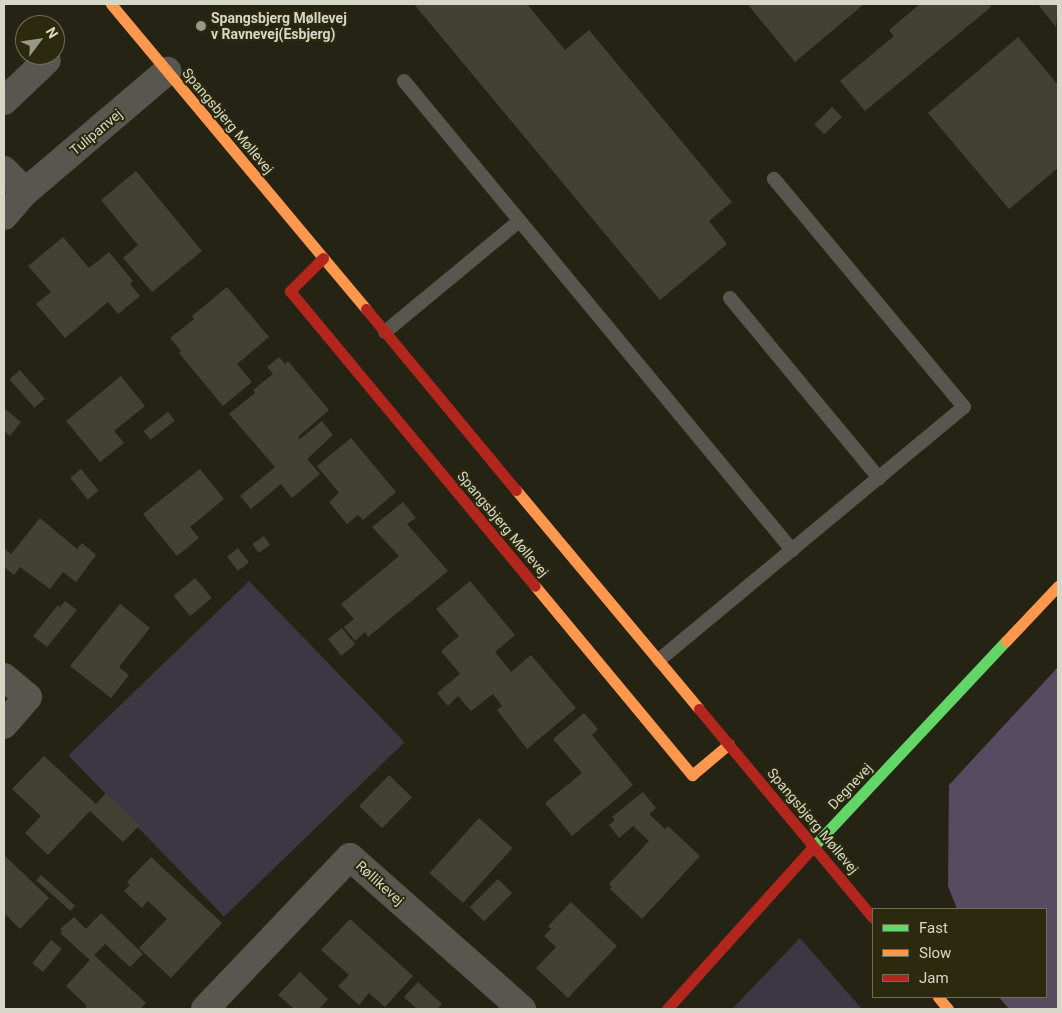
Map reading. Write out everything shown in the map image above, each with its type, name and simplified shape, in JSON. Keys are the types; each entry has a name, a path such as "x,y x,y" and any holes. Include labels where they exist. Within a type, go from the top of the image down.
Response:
{"street":[{"name":"Spangsbjerg Møllevej","path":"111,4 872,917"},
{"path":"4,101 42,65"},
{"name":"Tulipanvej","path":"4,216 25,192 167,71"},
{"path":"4,170 25,192"},
{"name":"Spangsbjerg Møllevej","path":"323,258 290,291 685,768 692,775 729,744"},
{"name":"Degnevej","path":"667,1009 814,846 1058,586"},
{"path":"4,677 28,697 4,725"},
{"name":"Røllikevej","path":"205,1009 350,857 522,1009"},
{"path":"939,998 948,1009"}],"lane":[{"path":"404,81 792,550"},
{"path":"659,660 964,407 774,179"},
{"path":"385,332 519,221"},
{"path":"730,298 879,478"}],"shaded area":[{"path":"249,581 405,742 224,916 68,755"},
{"path":"1058,667 1058,1009 1009,1009 1000,998 1047,998 1047,908 957,908 948,886 949,785"},
{"path":"800,938 862,1009 732,1009"}],"building":[{"path":"414,4 527,4 565,50 589,30 732,202 709,221 727,244 660,300"},
{"path":"752,4 864,4 795,62 749,6"},
{"path":"920,4 989,4 991,7 865,111 840,81 894,36 889,30"},
{"path":"1041,4 1058,4 1056,27 1039,6"},
{"path":"1018,37 1058,85 1058,168 1009,209 928,113"},
{"path":"832,107 842,117 824,135 814,125"},
{"path":"136,171 202,251 152,292 123,258 138,245 101,200"},
{"path":"63,237 89,268 109,252 133,281 130,284 140,296 118,314 108,302 65,338 36,304 51,292 28,266"},
{"path":"227,287 269,337 237,364 252,382 223,406 179,353 181,351 170,338 194,319 192,316"},
{"path":"279,357 285,364 288,361 329,410 298,437 300,439 322,421 333,435 307,459 320,474 292,498 281,484 251,509 240,496 275,467 229,414 255,393 253,390 273,374 267,367"},
{"path":"20,370 45,399 34,408 9,379"},
{"path":"121,376 145,406 114,431 124,443 100,462 66,421"},
{"path":"4,408 21,422 10,436 4,431"},
{"path":"168,412 175,421 150,440 144,431"},
{"path":"351,438 396,492 363,520 358,515 347,524 329,502 339,493 317,466"},
{"path":"81,469 99,491 88,500 70,478"},
{"path":"200,469 224,499 190,527 199,538 177,556 143,514"},
{"path":"403,502 416,518 407,524 448,571 368,637 365,632 355,641 344,627 354,619 341,604 399,556 372,527"},
{"path":"40,518 77,549 82,543 96,555 76,582 63,572 50,589 20,567 14,575 4,567 5,549 11,554"},
{"path":"264,536 270,545 259,553 252,544"},
{"path":"238,548 249,562 238,571 227,557"},
{"path":"195,578 212,598 190,616 174,596"},
{"path":"470,581 515,635 495,652 511,672 531,655 576,708 527,749 497,710 502,706 493,694 471,711 458,696 448,706 437,693 460,674 441,651 459,636 436,609"},
{"path":"65,601 77,610 47,647 33,636 58,605 60,607"},
{"path":"120,604 150,628 119,667 129,675 111,698 70,666"},
{"path":"342,628 355,644 341,656 328,639"},
{"path":"584,713 598,729 592,735 633,785 572,836 545,803 582,773 553,739"},
{"path":"44,756 96,804 106,793 140,825 123,842 90,811 48,855 25,833 41,816 12,789"},
{"path":"389,775 412,797 382,828 359,806"},
{"path":"643,792 656,808 649,814 665,829 668,826 700,856 642,919 610,889 612,887 609,884 649,841 633,826 619,838 609,825 615,820 612,817"},
{"path":"479,818 512,848 463,903 429,873"},
{"path":"4,855 49,898 20,929 4,913"},
{"path":"151,857 222,923 171,978 139,948 167,919 148,901 142,908 124,891 130,885 127,882"},
{"path":"41,875 75,906 71,911 36,880"},
{"path":"498,879 512,893 484,921 470,907"},
{"path":"571,902 617,946 568,998 536,968 556,947 544,936 551,929 548,926"},
{"path":"101,913 143,954 130,967 105,944 94,955 146,1003 140,1009 84,1009 87,1006 66,986 90,960 60,933 62,931 60,929 74,917 86,929"},
{"path":"350,919 413,976 385,1007 369,993 359,1005 338,986 349,975 321,950"},
{"path":"51,940 62,949 43,972 32,963"},
{"path":"300,972 328,999 319,1009 294,1009 278,995"},
{"path":"418,982 442,1004 437,1009 417,1009 404,997"}],"traffic: fast":[{"path":"812,848 1006,641"}],"traffic: slow":[{"path":"111,4 366,309"},
{"path":"516,490 699,709"},
{"path":"535,586 692,775 729,744"},
{"path":"1006,641 1058,586"},
{"path":"939,998 948,1009"}],"traffic: jam":[{"path":"323,258 290,291 535,586"},
{"path":"366,309 516,490"},
{"path":"699,709 872,917"},
{"path":"667,1009 812,848"}],"place":[{"name":"Spangsbjerg Møllevej v Ravnevej(Esbjerg)","path":"201,26"}]}
